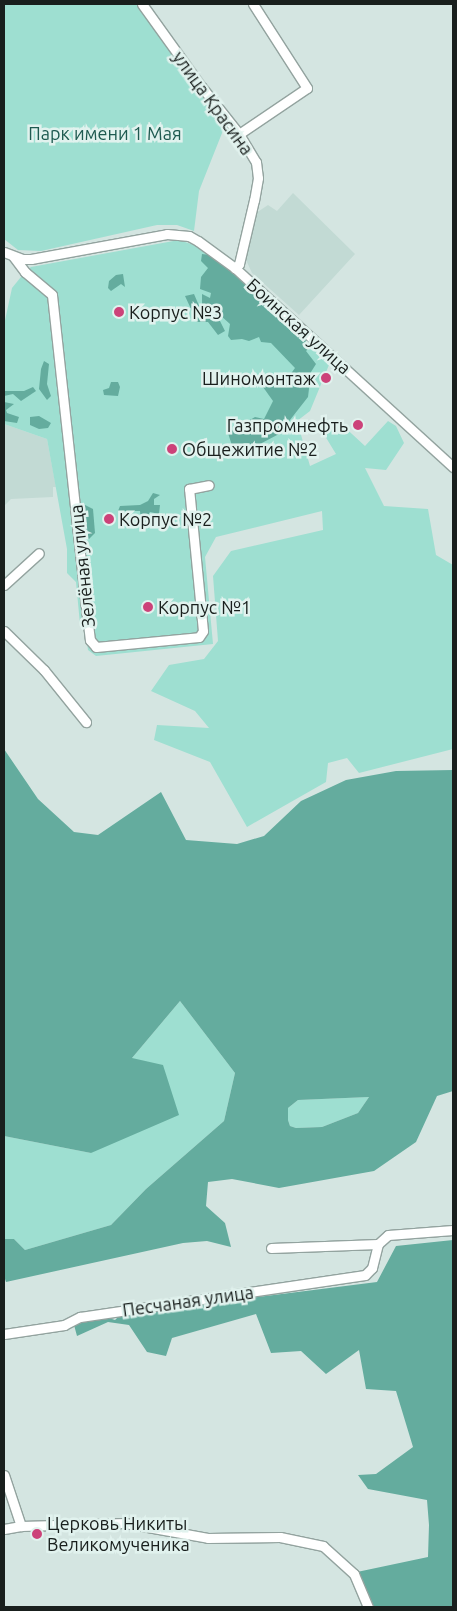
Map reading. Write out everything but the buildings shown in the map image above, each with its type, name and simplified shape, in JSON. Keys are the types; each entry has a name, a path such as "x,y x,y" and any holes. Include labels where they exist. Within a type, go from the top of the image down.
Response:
{"street":[{"name":"улица Красина","path":"142,4 201,86 239,134 256,162 258,178 245,242 239,264 236,268"},
{"path":"239,134 308,88 253,4"},
{"name":"Боинская улица","path":"13,256 31,259 43,258 144,237 176,234 189,236 208,246 236,268 453,467"},
{"path":"4,252 13,256"},
{"name":"Зелёная улица","path":"13,256 25,272 52,294 80,558 92,645 96,647 199,637 203,631 189,489 209,485"},
{"path":"4,586 39,553"},
{"path":"4,631 44,670 86,722"},
{"path":"271,1248 378,1244 388,1235 453,1230"},
{"name":"Песчаная улица","path":"4,1334 64,1325 80,1317 365,1275 372,1268 378,1244"},
{"path":"4,1476 21,1526"},
{"path":"4,1529 21,1526 125,1523 208,1538 280,1537 323,1546 354,1574 368,1607"}],"shaded area":[{"path":"293,193 355,254 299,315 252,273 246,260 256,213 268,205 277,211"},
{"path":"4,424 47,439 56,487 53,487 53,497 11,499 4,506"}],"green space":[{"name":"Парк имени 1 Мая","path":"4,4 139,4 226,123 199,191 194,231 177,225 157,225 41,251 18,250 4,239"},
{"path":"179,240 194,245 225,266 331,360 310,411 297,421 310,466 336,454 325,436 339,422 365,446 388,421 396,426 404,443 386,470 365,468 384,506 428,509 436,555 453,565 453,749 359,773 347,758 328,763 326,782 247,827 210,762 154,740 157,725 209,728 195,711 151,691 169,665 204,659 218,641 213,576 231,551 323,530 322,511 216,537 205,557 213,644 96,656 88,650 85,628 80,624 76,582 67,573 67,549 47,439 4,424 4,325 12,288 25,272 31,267"},
{"path":"202,254 210,255 225,266 298,333 311,346 306,351 316,364 311,372 308,397 279,434 258,445 234,452 228,433 255,417 264,419 273,401 263,387 263,380 269,378 282,386 295,368 271,343 261,342 259,337 249,341 242,339 231,340 228,336 230,324 220,315 218,317 225,331 218,335 208,322 197,322 185,296 194,294 200,308 202,306 202,294 210,298 211,293 200,289 201,277 208,268 201,261"},
{"path":"123,274 125,287 121,284 111,291 108,288 109,281 116,275"},
{"path":"44,361 49,364 47,384 51,396 47,400 39,389 41,369"},
{"path":"111,382 118,382 120,387 118,396 104,395 103,390 109,388"},
{"path":"33,387 36,391 21,401 13,394 4,396 4,391 24,391"},
{"path":"4,402 14,404 6,410 7,413 19,417 17,423 4,421"},
{"path":"39,416 51,423 48,428 39,429 30,425 30,417"},
{"path":"153,493 160,495 154,499 154,505 160,505 159,514 150,512 147,517 151,521 148,525 141,521 140,511 118,511 120,506 140,505 148,501"},
{"path":"85,505 93,509 95,533 89,539 81,536 78,510"},
{"path":"4,749 38,799 74,832 98,835 161,792 186,840 237,844 264,836 301,801 346,780 396,771 453,770 453,1091 437,1096 416,1142 374,1171 279,1188 232,1179 208,1182 206,1206 225,1223 231,1247 207,1241 183,1243 6,1282 4,1276 4,1239 14,1239 25,1250 111,1225 146,1189 224,1121 235,1073 180,1001 132,1058 163,1065 179,1115 91,1153 4,1136","holes":["369,1097 358,1113 322,1127 296,1128 290,1126 288,1120 288,1108 298,1100"]},
{"path":"180,1001 235,1073 224,1121 146,1189 111,1225 25,1250 14,1239 4,1239 4,1136 91,1153 132,1058"},
{"path":"369,1097 358,1113 322,1127 296,1128 290,1126 288,1120 288,1108 298,1100"},
{"path":"453,1240 453,1607 370,1607 357,1572 428,1557 429,1525 427,1500 368,1489 358,1475 376,1474 413,1447 396,1391 366,1389 359,1350 326,1374 301,1351 271,1353 256,1314 172,1338 166,1356 147,1352 129,1325 108,1322 77,1336 74,1325 84,1319 106,1317 115,1320 121,1314 377,1282 396,1246"}],"place":[{"name":"Корпус №3","path":"119,312"},
{"name":"Шиномонтаж","path":"326,378"},
{"name":"Газпромнефть","path":"358,425"},
{"name":"Общежитие №2","path":"172,449"},
{"name":"Корпус №2","path":"109,519"},
{"name":"Корпус №1","path":"148,607"},
{"name":"Церковь Никиты Великомученика","path":"37,1534"}]}
